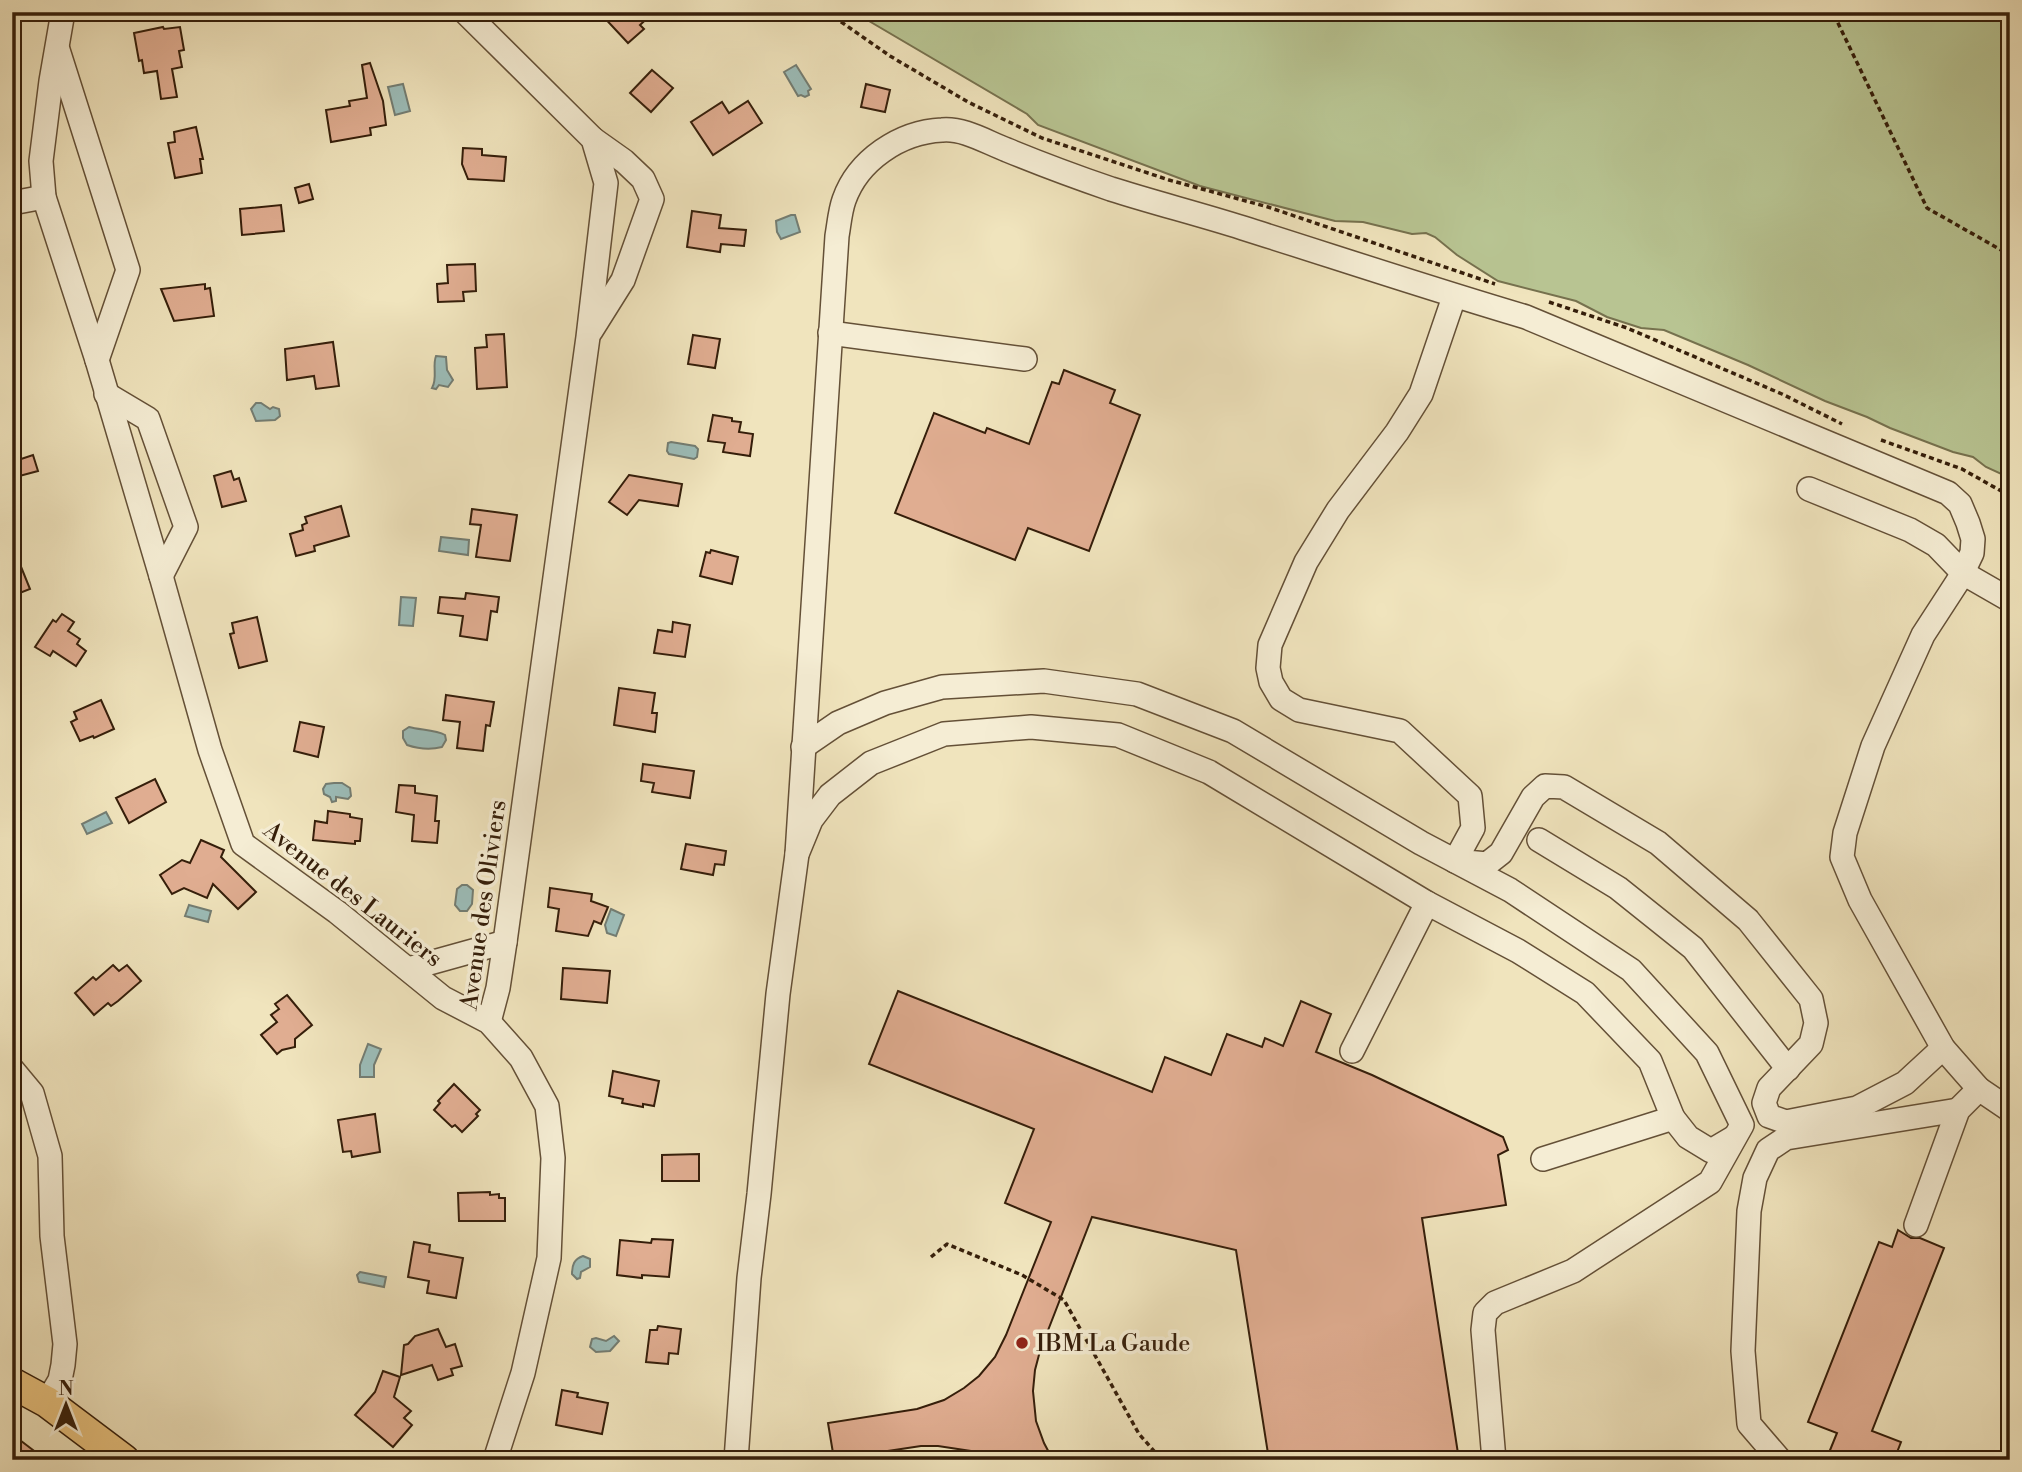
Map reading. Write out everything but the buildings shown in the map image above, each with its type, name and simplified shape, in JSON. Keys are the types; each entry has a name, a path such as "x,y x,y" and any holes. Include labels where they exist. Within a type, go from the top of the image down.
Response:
{"main road":[{"path":"12,1383 47,1402 124,1460"}],"street":[{"name":"Avenue des Lauriers","path":"63,12 41,161 44,197 97,360 210,750 243,844 337,912 443,998 489,1022"},
{"name":"Avenue des Oliviers","path":"465,12 593,139 643,178 652,199 623,280 588,337"},
{"name":"Avenue des Lauriers","path":"57,47 128,270 97,360"},
{"path":"736,1460 749,1278 760,1194 778,994 797,854 837,236 844,200 855,178 873,157 895,142 916,134 943,129 963,132 1112,189 1241,227 1454,297 1526,317 1948,493 1960,504 1973,539 1972,553 1963,573 1923,635 1873,747 1845,833 1842,857 1860,900 1943,1048 1979,1089 2010,1110"},
{"name":"Avenue des Oliviers","path":"495,1460 523,1373 549,1258 554,1158 547,1106 521,1058 489,1022 498,988 505,942 588,337 606,183 593,139"},
{"path":"12,202 44,197"},
{"path":"1454,297 1420,394 1397,432 1338,510 1306,562 1270,645 1268,668 1271,682 1281,699 1299,710 1400,731 1470,796 1473,828 1455,861"},
{"path":"830,333 1025,359"},
{"path":"106,394 148,419 186,527 161,576"},
{"path":"1809,489 1910,530 1936,545 1963,573 2010,600"},
{"path":"803,747 838,723 885,703 942,687 1044,681 1137,694 1233,731 1421,843 1510,890 1631,970 1707,1054 1742,1125 1710,1182 1573,1271 1495,1303 1485,1312 1483,1330 1494,1460"},
{"path":"797,854 811,820 830,795 871,763 944,734 1031,727 1118,735 1209,772 1586,993 1650,1061 1673,1118 1688,1137 1711,1151 1734,1138"},
{"path":"1455,861 1487,864 1501,853 1533,797 1545,786 1564,787 1658,843 1748,920 1811,999 1816,1023 1811,1044 1769,1088 1764,1103 1769,1116 1786,1122 1857,1108 1905,1083 1943,1048"},
{"path":"1539,840 1618,888 1693,948 1788,1069"},
{"path":"1352,1051 1427,902"},
{"path":"408,970 505,942"},
{"path":"12,1069 32,1093 50,1156 52,1236 65,1344 60,1380 47,1402"},
{"path":"1916,1225 1958,1110 1979,1089"},
{"path":"1780,1460 1749,1424 1743,1351 1749,1211 1755,1178 1768,1150 1786,1138 1958,1110"},
{"path":"1543,1159 1673,1118"}],"path":[{"path":"1825,12 1837,21 1927,208 2010,255"},
{"path":"931,1257 947,1244 1021,1275 1064,1300 1139,1434 1162,1460"}],"green space":[{"path":"859,12 2010,12 2010,478 1986,467 1973,457 1890,428 1664,330 1641,328 1607,317 1576,301 1498,281 1426,233 1412,234 1363,222 1335,221 1200,186 1038,125 1027,114 869,21"}],"water":[{"path":"796,65 811,89 805,97 798,96 784,72"},
{"path":"403,84 410,111 395,115 388,87"},
{"path":"795,215 800,232 781,239 776,221"},
{"path":"436,356 446,357 447,370 453,380 448,387 439,385 436,389 432,388"},
{"path":"256,403 270,409 279,409 280,416 275,420 256,421 251,409"},
{"path":"668,443 695,446 698,449 697,457 694,459 669,454"},
{"path":"441,537 469,540 468,555 439,551"},
{"path":"401,597 416,598 413,626 399,625"},
{"path":"409,727 441,733 446,740 442,747 433,749 407,745 403,731"},
{"path":"342,783 350,788 351,796 348,799 336,797 336,801 332,802 323,789 326,784"},
{"path":"106,812 112,823 87,834 82,824"},
{"path":"462,885 473,890 472,904 467,911 460,911 455,905 457,889"},
{"path":"189,905 211,911 208,922 185,916"},
{"path":"611,909 624,915 616,936 607,933 605,925"},
{"path":"368,1044 381,1049 374,1065 374,1077 360,1077 360,1065"},
{"path":"583,1256 590,1259 590,1267 581,1272 580,1278 577,1279 572,1274 573,1265"},
{"path":"360,1272 386,1277 384,1287 359,1282 357,1275"},
{"path":"614,1336 619,1341 610,1351 596,1352 590,1347 592,1339 606,1341"}],"place":[{"name":"IBM La Gaude","path":"1022,1343"}]}
